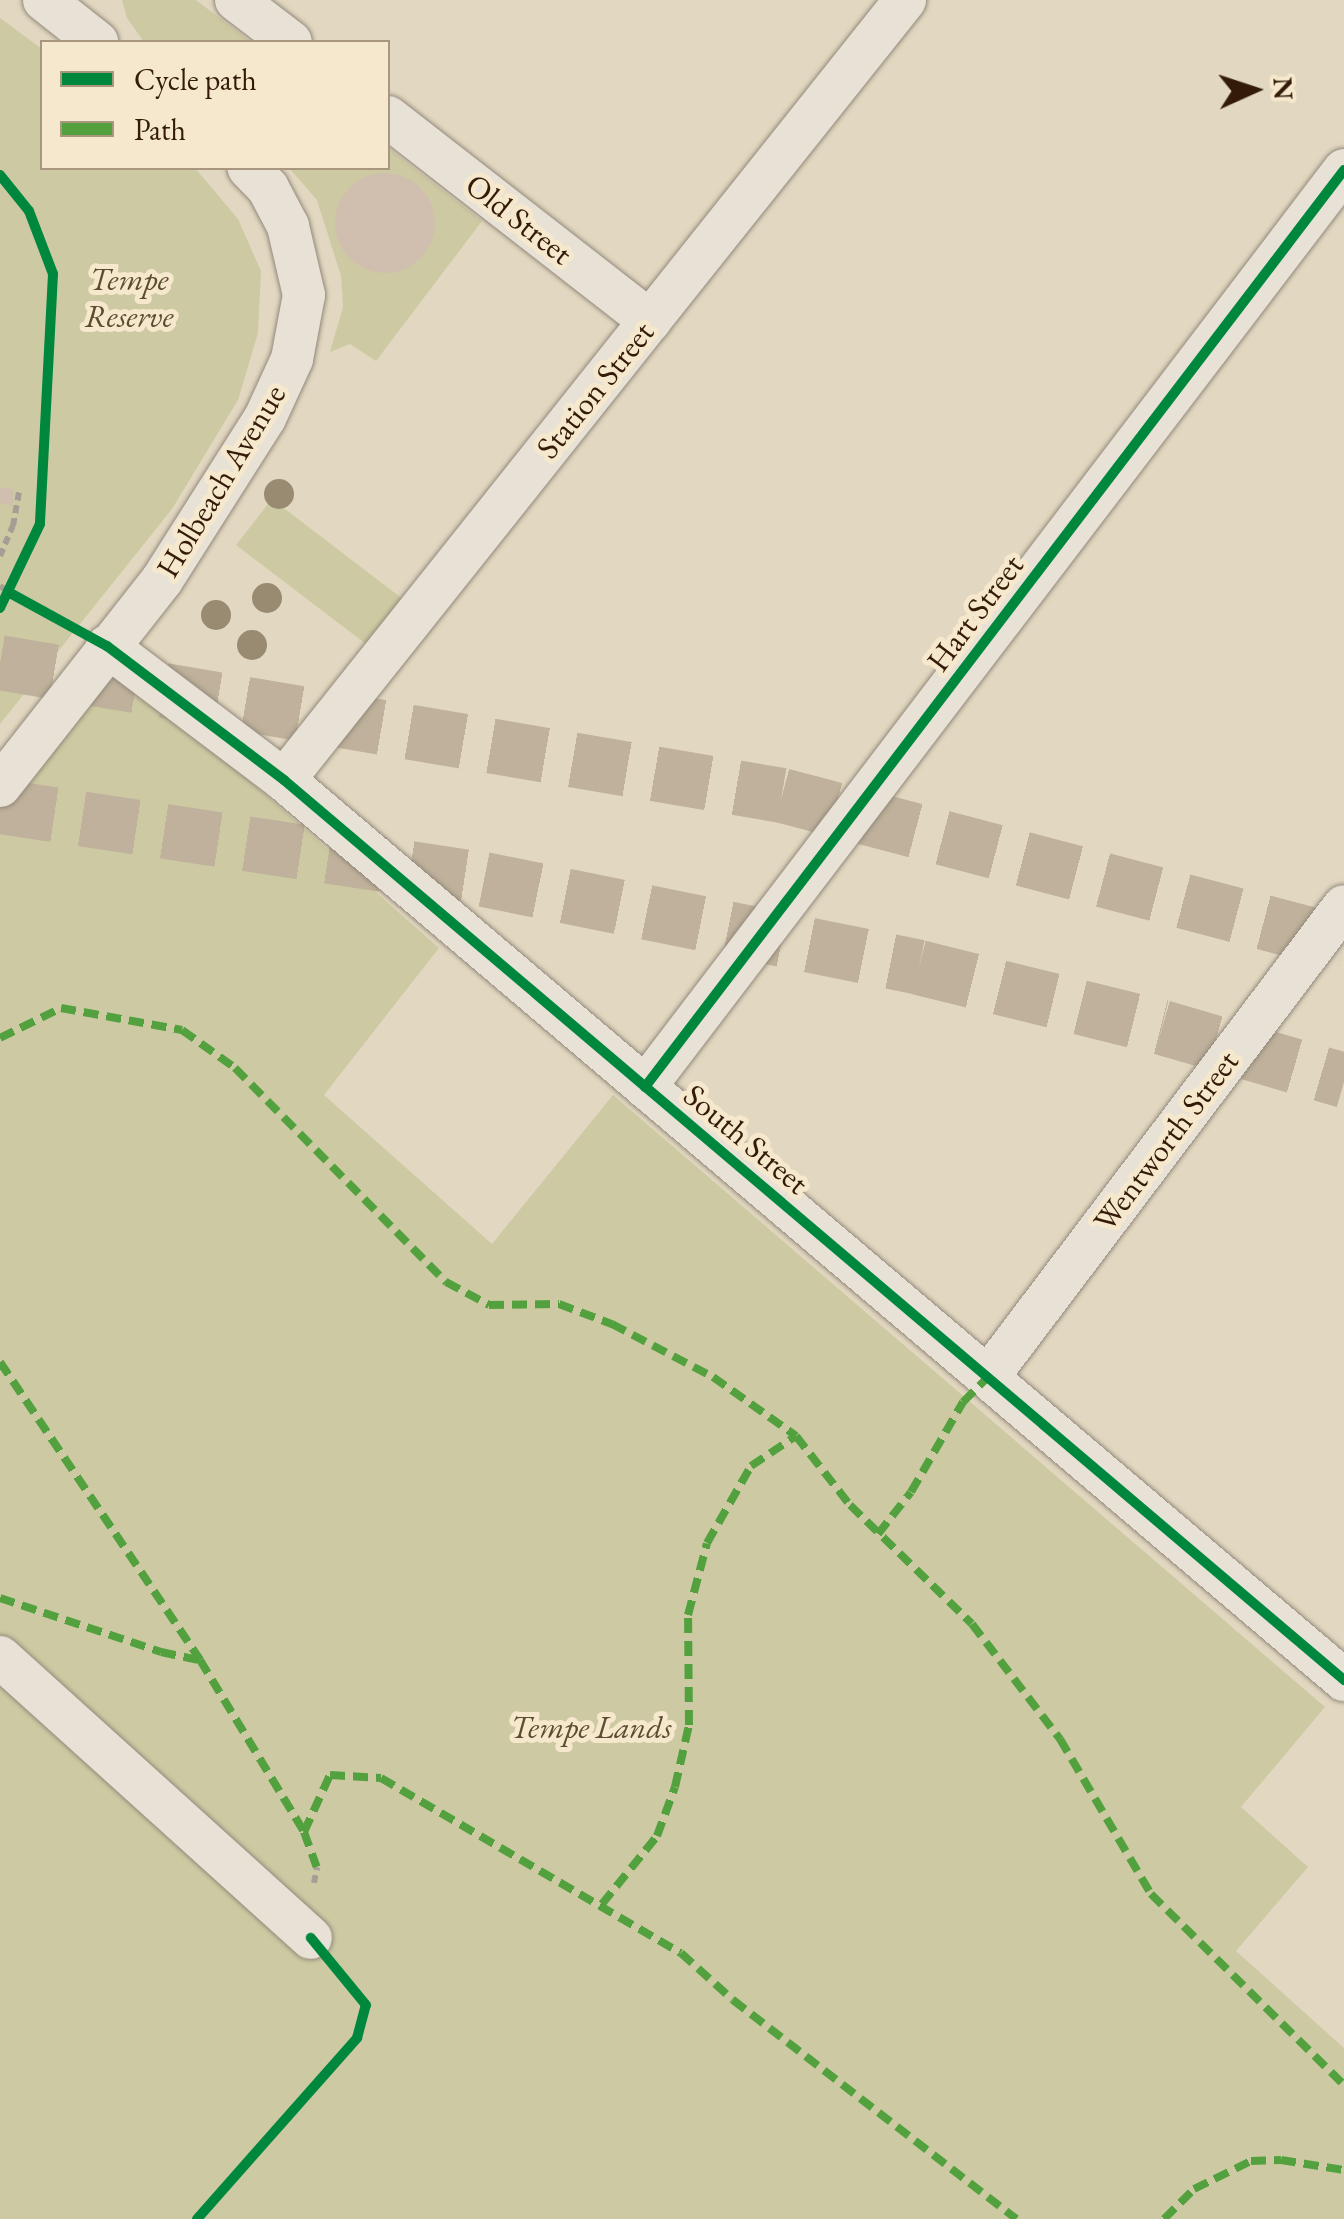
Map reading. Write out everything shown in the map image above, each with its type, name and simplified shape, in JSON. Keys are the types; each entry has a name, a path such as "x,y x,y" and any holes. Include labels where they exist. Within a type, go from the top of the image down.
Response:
{"street":[{"path":"44,0 94,40"},
{"path":"236,0 287,40"},
{"name":"Station Street","path":"284,780 906,0"},
{"name":"Old Street","path":"390,120 650,320"},
{"name":"Holbeach Avenue","path":"0,786 162,580 266,418 292,359 304,295 288,226 268,188 251,170"},
{"name":"Hart Street","path":"646,1086 1344,170"},
{"name":"South Street","path":"100,657 284,780 988,1377 1338,1661"},
{"name":"Wentworth Street","path":"988,1377 1344,906"},
{"path":"0,1657 311,1938"}],"path":[{"path":"0,556 13,526 18,492"},
{"path":"0,608 5,590 18,576"},
{"path":"5,590 26,602"}],"green space":[{"path":"122,0 196,0 248,40 143,40 127,18"},
{"name":"Tempe Reserve","path":"0,18 40,48 40,170 197,170 238,219 261,271 258,333 238,400 172,509 0,724"},
{"path":"390,150 482,221 376,361 350,344 330,352 343,307 341,276 317,200 291,170 390,170"},
{"path":"272,499 421,613 387,660 236,545"},
{"name":"Tempe Lands","path":"129,674 439,948 324,1095 492,1244 613,1095 1325,1707 1241,1807 1308,1867 1236,1951 1344,2048 1344,2219 0,2219 0,809 112,676"}],"building":[{"path":"385,173 413,181 427,195 435,223 427,251 413,265 385,273 357,265 343,251 335,223 343,195 357,181"},
{"path":"0,487 14,489 12,506 0,503"}],"tunnel":[{"path":"0,662 782,795 1344,943"},
{"path":"0,806 484,879 919,967 1162,1027 1344,1080"}],"marked path":[{"path":"0,1038 61,1008 182,1030 235,1068 446,1282 489,1305 559,1304 612,1324 713,1377 796,1436 850,1505 972,1624 1060,1739 1151,1894 1344,2085"},
{"path":"0,1362 200,1660 304,1832 317,1867"},
{"path":"878,1534 911,1492 963,1402 988,1377"},
{"path":"602,1904 657,1836 675,1787 689,1725 688,1615 707,1543 751,1466 796,1436"},
{"path":"0,1598 161,1652 200,1660"},
{"path":"304,1832 330,1775 381,1778 681,1953 733,2000 1016,2219"},
{"path":"1164,2219 1194,2189 1251,2161 1281,2160 1344,2170"}],"cycle path":[{"path":"645,1087 1344,170"},
{"path":"0,175 29,211 53,274 40,524 0,608"},
{"path":"10,593 107,646 284,780 1344,1680"},
{"path":"197,2219 357,2038 366,2005 311,1938"}]}
